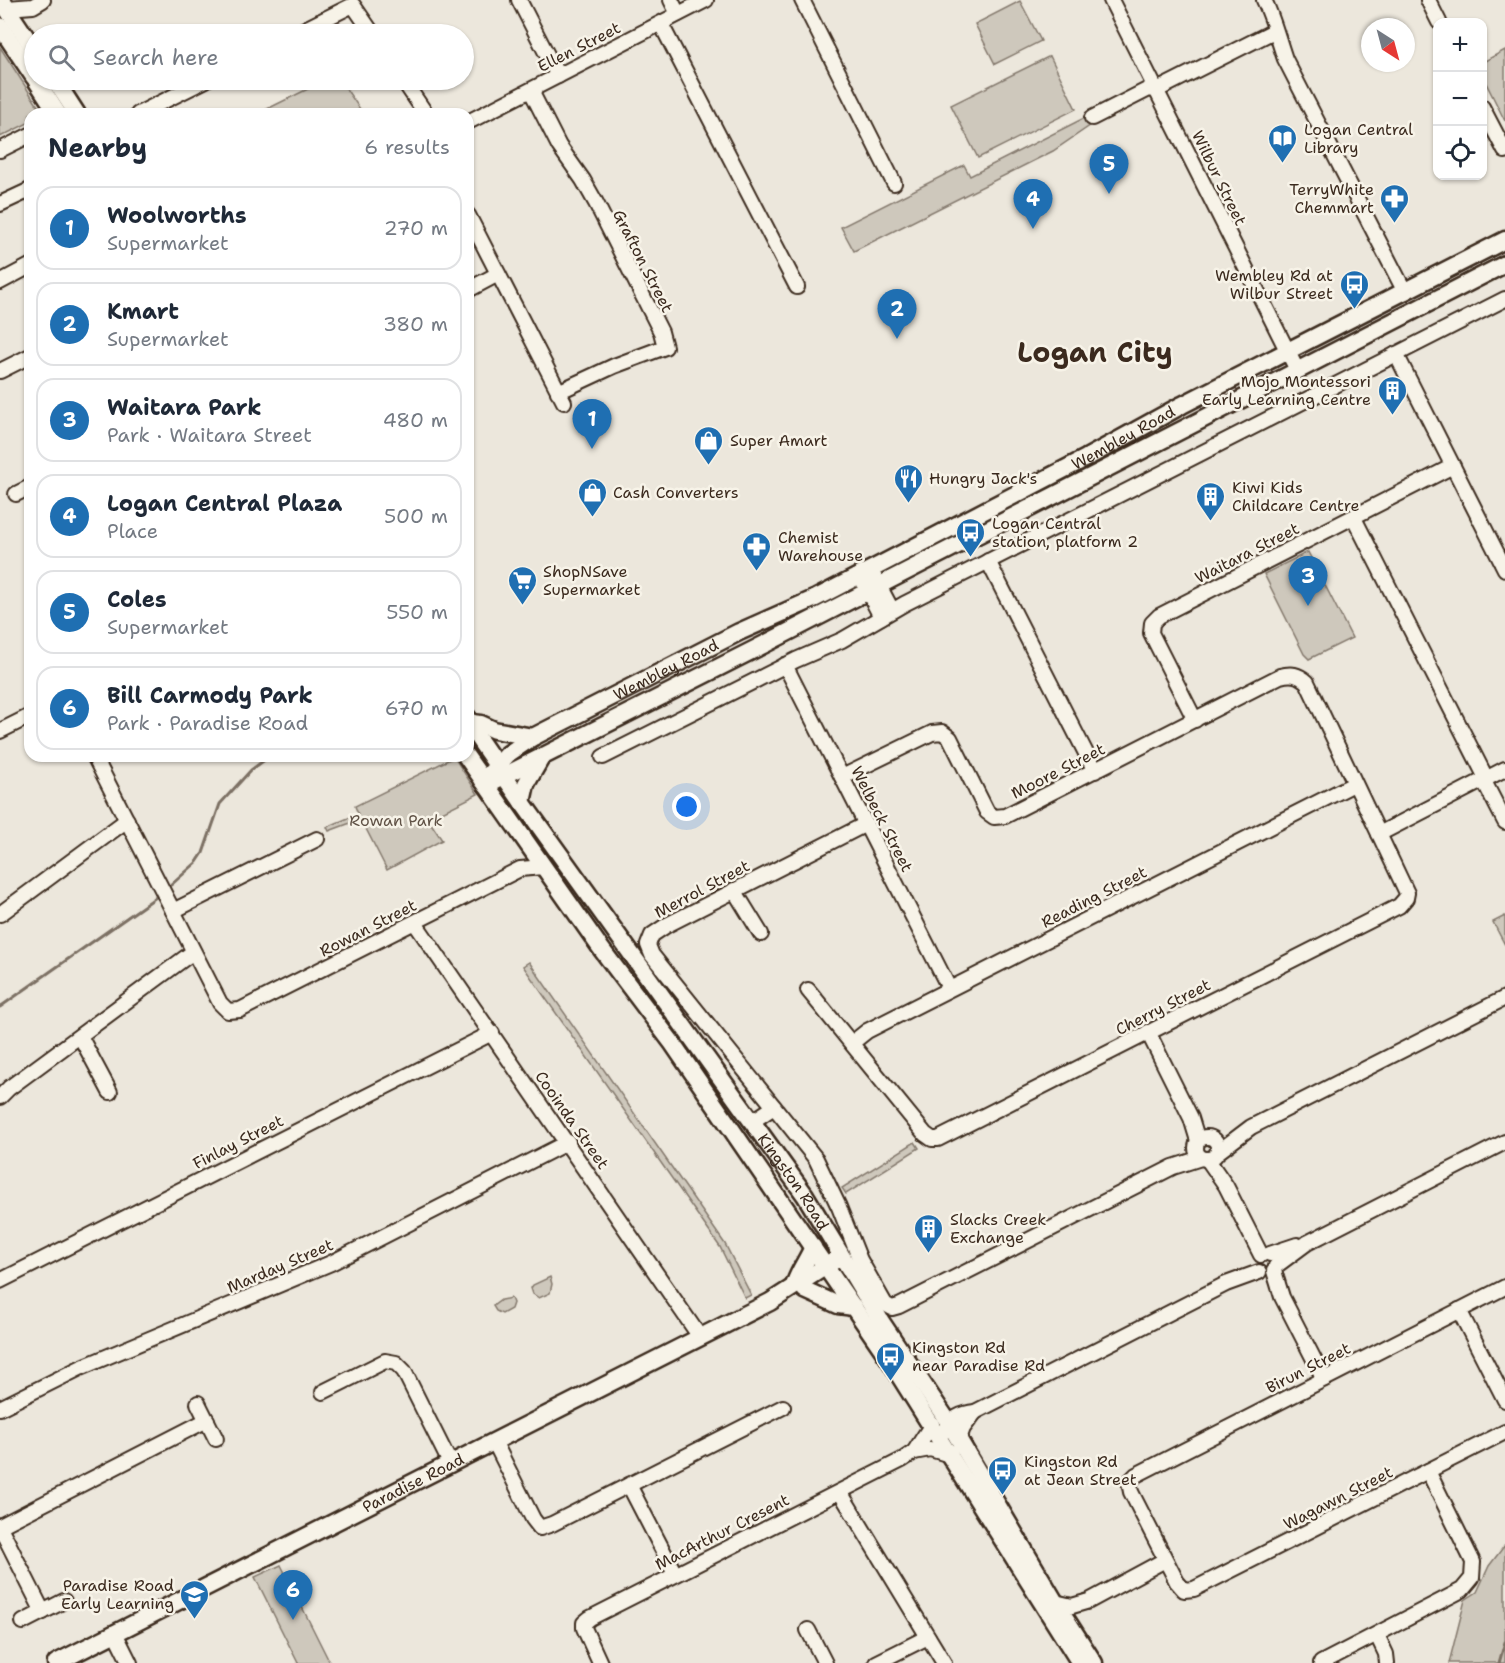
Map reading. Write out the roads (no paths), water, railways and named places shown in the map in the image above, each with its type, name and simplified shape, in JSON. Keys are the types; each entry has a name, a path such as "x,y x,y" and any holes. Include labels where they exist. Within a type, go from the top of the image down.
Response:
{"main road":[{"path":"4,4 24,34"},
{"path":"0,26 24,62"},
{"path":"42,90 54,108"},
{"path":"61,90 73,108"},
{"name":"Wembley Road","path":"501,771 514,748 533,737 738,632 816,598 1287,351 1505,240"},
{"name":"Wembley Road","path":"484,783 501,771 541,758 1505,264"},
{"path":"474,721 494,730 533,737"},
{"name":"Kingston Road","path":"474,729 522,802 806,1194 882,1323 959,1439 1055,1602 1094,1663"},
{"path":"522,802 526,784 541,758"},
{"name":"Kingston Road","path":"470,762 543,867 673,1044 829,1270 932,1424 1080,1663"},
{"path":"813,1247 806,1263 797,1275 799,1288 838,1305 854,1307"},
{"name":"Paradise Road","path":"56,1663 799,1288 845,1261"}],"street":[{"path":"519,0 558,76"},
{"path":"671,0 678,14"},
{"name":"Ellen Street","path":"474,119 706,0"},
{"path":"802,0 894,183"},
{"name":"Wilbur Street","path":"1111,0 1297,370"},
{"path":"1264,0 1286,59 1404,292"},
{"path":"1428,0 1437,18"},
{"path":"4,4 38,3"},
{"path":"21,29 25,17 38,3"},
{"path":"315,24 353,5 366,24"},
{"path":"661,24 797,287"},
{"path":"1092,118 1149,89 1157,90 1274,31"},
{"path":"150,108 186,90"},
{"path":"410,90 422,108"},
{"name":"Grafton Street","path":"498,274 561,397 665,346 661,332 596,203 559,146 531,91"},
{"path":"1487,117 1505,151"},
{"path":"0,150 24,138"},
{"path":"0,204 24,193"},
{"path":"474,227 498,274 474,287"},
{"path":"0,282 24,269"},
{"path":"603,757 785,665 842,640 886,614 988,561 1503,302"},
{"path":"1396,354 1505,569"},
{"path":"0,371 24,359"},
{"name":"Waitara Street","path":"1196,720 1151,633 1152,623 1159,616 1453,466"},
{"path":"16,494 24,490"},
{"path":"1353,518 1505,822"},
{"path":"988,561 1095,771"},
{"path":"865,572 886,614"},
{"name":"Welbeck Street","path":"785,665 950,988"},
{"name":"Moore Street","path":"842,777 932,733 942,732 950,738 987,812 994,817 1005,816 1280,676 1292,674 1302,677 1307,682 1354,784"},
{"path":"1,729 24,719"},
{"path":"0,1097 9,1088 194,952 97,762"},
{"path":"1354,784 1379,834 1505,769"},
{"name":"Reading Street","path":"852,1043 867,1031 950,988 1354,784"},
{"path":"0,914 126,820"},
{"name":"Merrol Street","path":"866,824 659,929 650,936 648,948 819,1164 866,1273 883,1300 892,1308 899,1306 1207,1149"},
{"name":"Cherry Street","path":"852,1043 925,1134 932,1139 938,1138 1399,906 1407,893 1379,834"},
{"path":"173,911 317,839"},
{"name":"Rowan Street","path":"520,869 533,853"},
{"name":"Rowan Street","path":"194,952 220,1003 228,1011 240,1010 520,869 543,867"},
{"path":"734,890 761,934"},
{"name":"Cooinda Street","path":"415,923 700,1336"},
{"path":"808,990 852,1043"},
{"path":"1207,1149 1505,998"},
{"path":"1148,1032 1324,1379"},
{"name":"Finlay Street","path":"0,1281 492,1033"},
{"path":"80,1036 110,1092"},
{"path":"753,1121 774,1107"},
{"name":"Marday Street","path":"0,1408 80,1368 332,1263 568,1142"},
{"path":"959,1439 963,1428 975,1412 1505,1142"},
{"name":"Birun Street","path":"1165,1560 1131,1492 1129,1482 1136,1475 1505,1287"},
{"path":"1460,1310 1505,1400"},
{"path":"323,1392 385,1361 396,1363 404,1371 450,1463"},
{"path":"198,1403 216,1439"},
{"path":"494,1441 533,1519 540,1528 783,1407"},
{"path":"950,1455 952,1445 945,1431 949,1423 967,1412 975,1412"},
{"path":"43,1612 0,1526 207,1420"},
{"name":"MacArthur Cresent","path":"914,1452 932,1424"},
{"name":"Wagawn Street","path":"1165,1560 1184,1590 1194,1589 1505,1432"},
{"name":"MacArthur Cresent","path":"600,1663 586,1635 584,1623 596,1614 914,1452 930,1449 950,1455"},
{"path":"1321,1663 1462,1590 1472,1578 1473,1562 1428,1471"},
{"path":"629,1485 675,1574"},
{"path":"840,1491 944,1663"},
{"path":"1055,1602 1072,1605 1089,1601 1165,1560"},
{"path":"23,1622 64,1601"},
{"path":"1073,1630 1078,1614 1089,1601"},
{"path":"808,1630 825,1663"},
{"path":"115,1633 130,1663"},
{"path":"1377,1635 1386,1654 1387,1663"},
{"path":"876,1663 928,1637"}],"waterway":[{"path":"171,885 197,862 203,853 220,804 251,770 262,762"},
{"path":"0,1007 159,895"},
{"path":"1499,1663 1505,1642"}],"place":[{"name":"Logan Central Library","path":"1283,164"},
{"name":"Coles","path":"1109,194"},
{"name":"TerryWhite Chemmart","path":"1395,224"},
{"name":"Logan Central Plaza","path":"1033,229"},
{"name":"Wembley Rd at Wilbur Street","path":"1354,310"},
{"name":"Kmart","path":"897,339"},
{"name":"Mojo Montessori Early Learning Centre","path":"1392,416"},
{"name":"Woolworths","path":"592,449"},
{"name":"Super Amart","path":"709,466"},
{"name":"Hungry Jack's","path":"908,504"},
{"name":"Cash Converters","path":"592,518"},
{"name":"Kiwi Kids Childcare Centre","path":"1211,522"},
{"name":"Logan Central station, platform 2","path":"971,558"},
{"name":"Chemist Warehouse","path":"757,572"},
{"name":"ShopNSave Supermarket","path":"522,606"},
{"name":"Waitara Park","path":"1308,606"},
{"name":"Slacks Creek Exchange","path":"929,1254"},
{"name":"Kingston Rd near Paradise Rd","path":"891,1382"},
{"name":"Kingston Rd at Jean Street","path":"1003,1496"},
{"name":"Paradise Road Early Learning","path":"195,1620"},
{"name":"Bill Carmody Park","path":"293,1620"}],"district":[{"name":"Logan City","path":"1095,352"}],"park label":[{"name":"Rowan Park","path":"396,820"}]}
